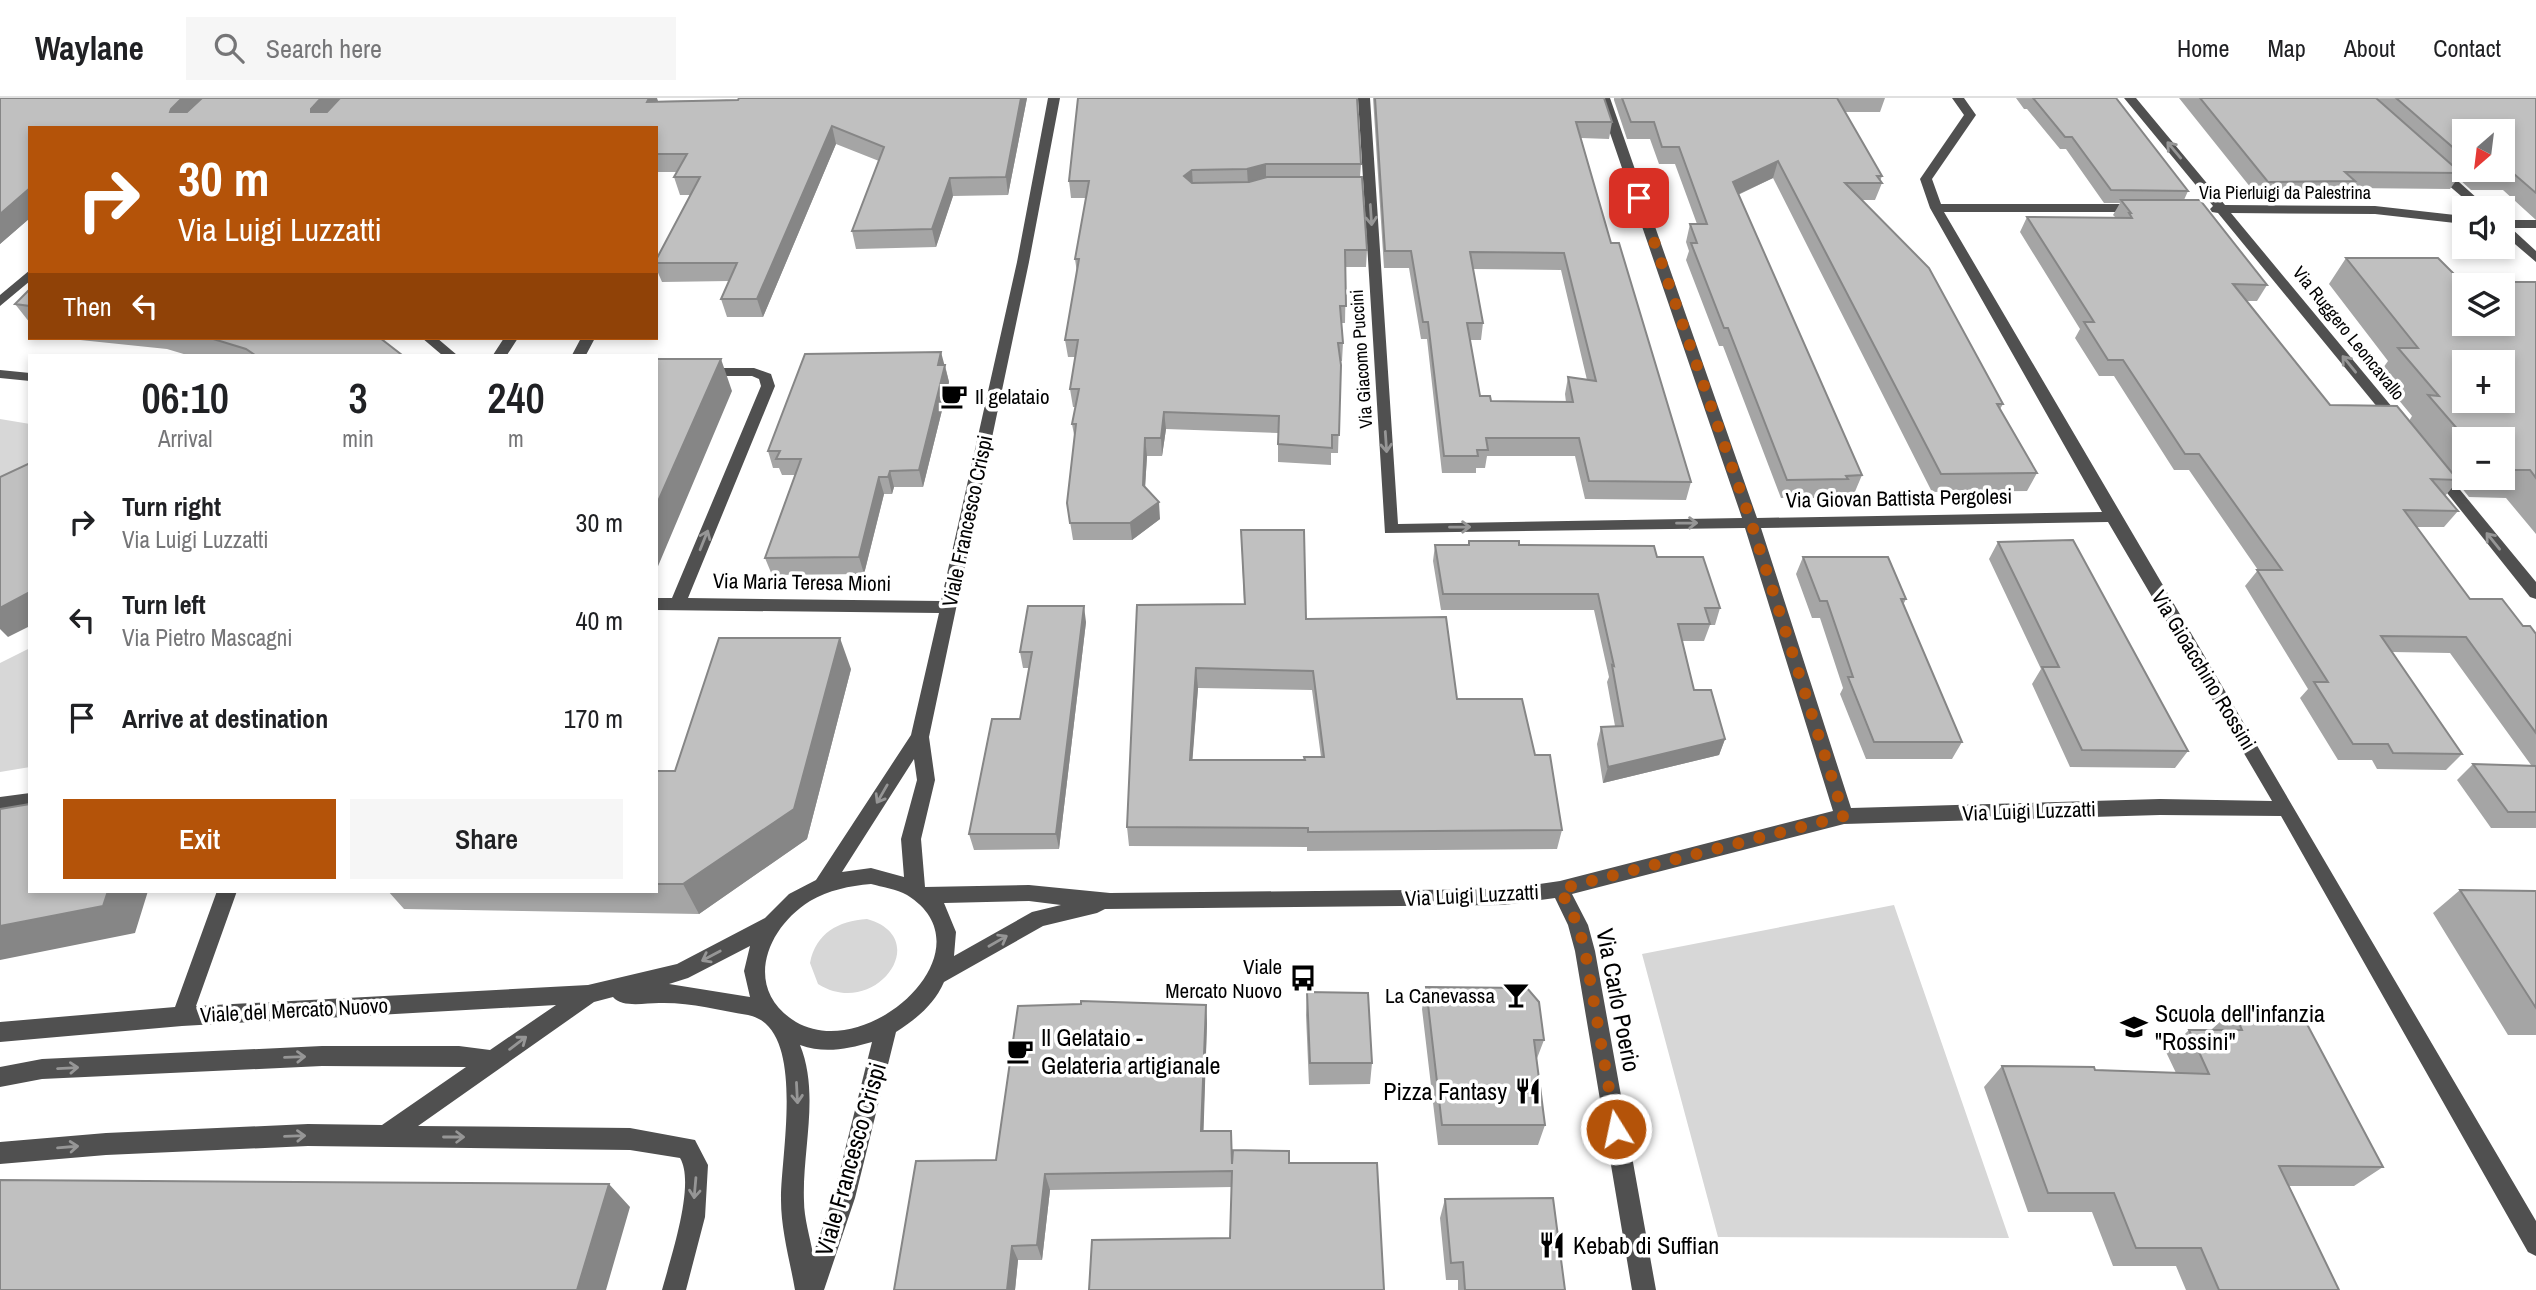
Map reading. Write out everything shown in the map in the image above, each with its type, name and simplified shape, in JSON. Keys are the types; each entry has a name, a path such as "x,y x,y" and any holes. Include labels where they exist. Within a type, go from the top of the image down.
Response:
{"street":[{"name":"Viale Francesco Crispi","path":"919,891 911,839 926,780 920,737 1023,262 1054,98"},
{"name":"Via Giacomo Puccini","path":"1364,98 1363,187 1391,529"},
{"path":"1604,98 1751,522 1844,816"},
{"name":"Via Gioacchino Rossini","path":"1958,98 1970,115 1926,179 1937,208 2113,517 2287,808 2536,1244"},
{"name":"Via Ruggero Leoncavallo","path":"2130,98 2406,433"},
{"path":"2430,162 2468,196"},
{"path":"1937,208 2155,208"},
{"name":"Via Pierluigi da Palestrina","path":"2196,209 2375,210 2452,219"},
{"path":"2515,225 2536,224"},
{"path":"2515,238 2536,258"},
{"path":"0,302 28,276"},
{"path":"431,340 449,354"},
{"path":"658,372 754,372 766,377 768,386 678,603"},
{"path":"0,374 28,377"},
{"path":"2423,454 2536,593"},
{"name":"Via Giovan Battista Pergolesi","path":"1391,529 2113,517"},
{"name":"Via Maria Teresa Mioni","path":"658,604 948,607"},
{"name":"Viale Francesco Crispi","path":"823,885 920,737"},
{"path":"0,805 28,800"},
{"name":"Via Luigi Luzzatti","path":"919,891 1029,893 1110,901 1504,897 1560,889 1844,816 2160,807 2287,808"},
{"name":"Viale Francesco Crispi","path":"847,877 894,879 919,891 938,911 946,930 946,953 939,975 918,1005 886,1028 859,1038 831,1041 805,1038 782,1027 764,1009 754,982 754,967 763,938 772,924 795,901 823,885 847,877"},
{"name":"Via Carlo Poerio","path":"1560,889 1578,925 1585,951 1644,1290"},
{"path":"182,1016 226,893"},
{"name":"Via Luigi Luzzatti","path":"939,975 1039,918 1110,901"},
{"name":"Viale del Mercato Nuovo","path":"589,994 681,972 772,924"},
{"name":"Viale del Mercato Nuovo","path":"0,1032 182,1016 589,994 679,993 764,1009"},
{"path":"385,1136 589,994"},
{"name":"Viale Francesco Crispi","path":"782,1027 794,1056 798,1099 792,1202 810,1290"},
{"name":"Viale Francesco Crispi","path":"810,1290 844,1198 886,1028"},
{"path":"0,1077 42,1069 322,1056 459,1056 495,1061"},
{"path":"0,1153 106,1144 308,1135 630,1139 687,1148 697,1165 693,1217 674,1290"}],"shaded area":[{"path":"0,419 28,424 28,466 0,480"},
{"path":"28,649 28,767 0,772 0,663"},
{"path":"1894,905 2009,1238 1718,1237 1642,954"},
{"path":"867,919 887,929 896,942 896,957 889,972 876,984 859,992 839,992 818,984 810,963 823,936 838,926"}],"building":[{"path":"0,98 182,98 170,112 187,112 202,98 321,98 311,112 327,112 340,98 649,98 647,102 739,98 1021,98 1006,177 950,178 932,229 852,231 884,147 832,126 757,299 721,299 737,263 658,263 658,256 700,177 674,177 687,154 658,154 658,126 28,126 28,190 0,214"},
{"path":"1078,98 1357,98 1361,164 1266,164 1247,169 1192,170 1184,176 1192,183 1249,182 1267,177 1362,177 1367,250 1345,250 1346,306 1340,306 1343,343 1338,343 1341,365 1339,435 1332,435 1332,448 1278,444 1279,416 1164,412 1161,438 1145,438 1143,485 1159,502 1130,523 1070,523 1067,503 1076,424 1072,424 1079,389 1070,389 1078,340 1065,340 1079,259 1075,259 1089,181 1069,181"},
{"path":"1375,98 1604,98 1612,122 1576,122 1611,243 1619,243 1691,482 1589,481 1579,438 1486,438 1488,450 1477,450 1478,456 1444,456 1428,322 1423,322 1411,251 1385,251","holes":["1470,252 1564,253 1596,381 1568,377 1573,402 1491,401 1490,396 1480,396 1467,323 1483,323"]},
{"path":"1622,98 1837,98 1882,176 1877,176 1882,183 1845,183 1929,268 2003,404 1997,404 2037,473 1941,474 1778,161 1733,182 1862,475 1846,476 1848,479 1787,480 1728,328 1724,328 1691,243 1697,243 1690,224 1707,224 1679,147 1662,147 1654,122 1631,122"},
{"path":"2033,98 2116,98 2188,191 2111,190 2072,137 2065,137"},
{"path":"2200,98 2376,98 2452,165 2452,173 2345,172 2355,181 2268,182"},
{"path":"2396,98 2536,98 2536,193 2515,175 2515,119 2452,119 2452,147"},
{"path":"2121,200 2200,200 2267,285 2233,284 2330,405 2397,406 2452,473 2452,480 2431,479 2458,511 2404,510 2470,599 2502,599 2523,626 2530,626 2536,634 2536,733 2466,637 2381,636 2462,754 2393,753 2388,744 2353,744 2314,682 2328,682 2257,570 2282,570 2199,454 2185,454 2123,360 2108,360 2084,322 2094,322 2027,217 2132,218"},
{"path":"2346,258 2438,258 2453,273 2452,336 2515,336 2515,282 2536,282 2536,478 2530,470 2515,470 2515,427 2456,427 2428,395 2439,396 2398,348 2418,348"},
{"path":"28,291 28,306 15,304"},
{"path":"217,340 383,340 401,354 254,354"},
{"path":"941,352 938,365 945,365 919,470 890,471 888,477 879,477 859,557 765,558 801,459 776,459 780,451 768,451 805,354"},
{"path":"658,359 721,359 658,501"},
{"path":"28,464 28,593 0,608 0,477"},
{"path":"1241,530 1304,530 1306,619 1446,617 1457,699 1522,699 1535,755 1550,755 1562,830 1308,832 1308,828 1127,827 1137,605 1245,604","holes":["1196,668 1313,671 1324,757 1304,757 1305,760 1190,760"]},
{"path":"2073,540 2188,751 2082,750 2042,667 2059,667 1998,542"},
{"path":"1469,541 1519,541 1519,545 1654,546 1657,557 1703,557 1720,608 1705,608 1710,624 1678,624 1694,690 1711,690 1725,739 1608,767 1601,727 1623,726 1612,665 1614,666 1598,594 1443,594 1435,545 1469,545"},
{"path":"1803,557 1888,557 1906,599 1901,599 1962,742 1874,742 1848,677 1853,677 1827,601 1820,601"},
{"path":"1028,606 1084,606 1056,834 969,834 992,719 1020,719 1032,652 1020,652"},
{"path":"719,638 840,638 794,809 683,884 658,884 658,771 675,771"},
{"path":"2473,764 2536,766 2536,812 2508,812"},
{"path":"28,804 28,893 107,893 103,906 0,926 0,809"},
{"path":"2460,890 2536,891 2536,1008"},
{"path":"1426,987 1527,988 1539,1002 1544,1040 1534,1040 1545,1125 1442,1125"},
{"path":"1307,992 1368,993 1372,1063 1310,1063"},
{"path":"1081,1001 1206,1005 1201,1131 1231,1131 1232,1164 1233,1150 1289,1151 1289,1163 1377,1163 1384,1290 1089,1290 1092,1240 1230,1238 1232,1171 1045,1174 1037,1245 1012,1246 1007,1290 894,1290 916,1161 996,1160 1018,1006 1081,1004"},
{"path":"2233,1010 2300,1011 2383,1167 2279,1166 2339,1290 2219,1290 2201,1248 2136,1248 2114,1193 2048,1193 2002,1066 2094,1067 2095,1070 2209,1074 2189,1030 2242,1030"},
{"path":"0,1180 609,1184 577,1290 0,1290"},
{"path":"1553,1198 1565,1290 1465,1290 1463,1262 1451,1263 1445,1199"}],"place":[{"name":"Il gelataio","path":"954,396"},
{"name":"Viale Mercato Nuovo","path":"1303,978"},
{"name":"La Canevassa","path":"1516,995"},
{"name":"Scuola dell'infanzia \"Rossini\"","path":"2134,1027"},
{"name":"Il Gelataio - Gelateria artigianale","path":"1020,1051"},
{"name":"Pizza Fantasy","path":"1528,1091"},
{"name":"Kebab di Suffian","path":"1552,1245"}],"route":[{"path":"1616,1129 1585,951 1578,925 1560,889 1844,816 1751,522 1639,198"}]}
